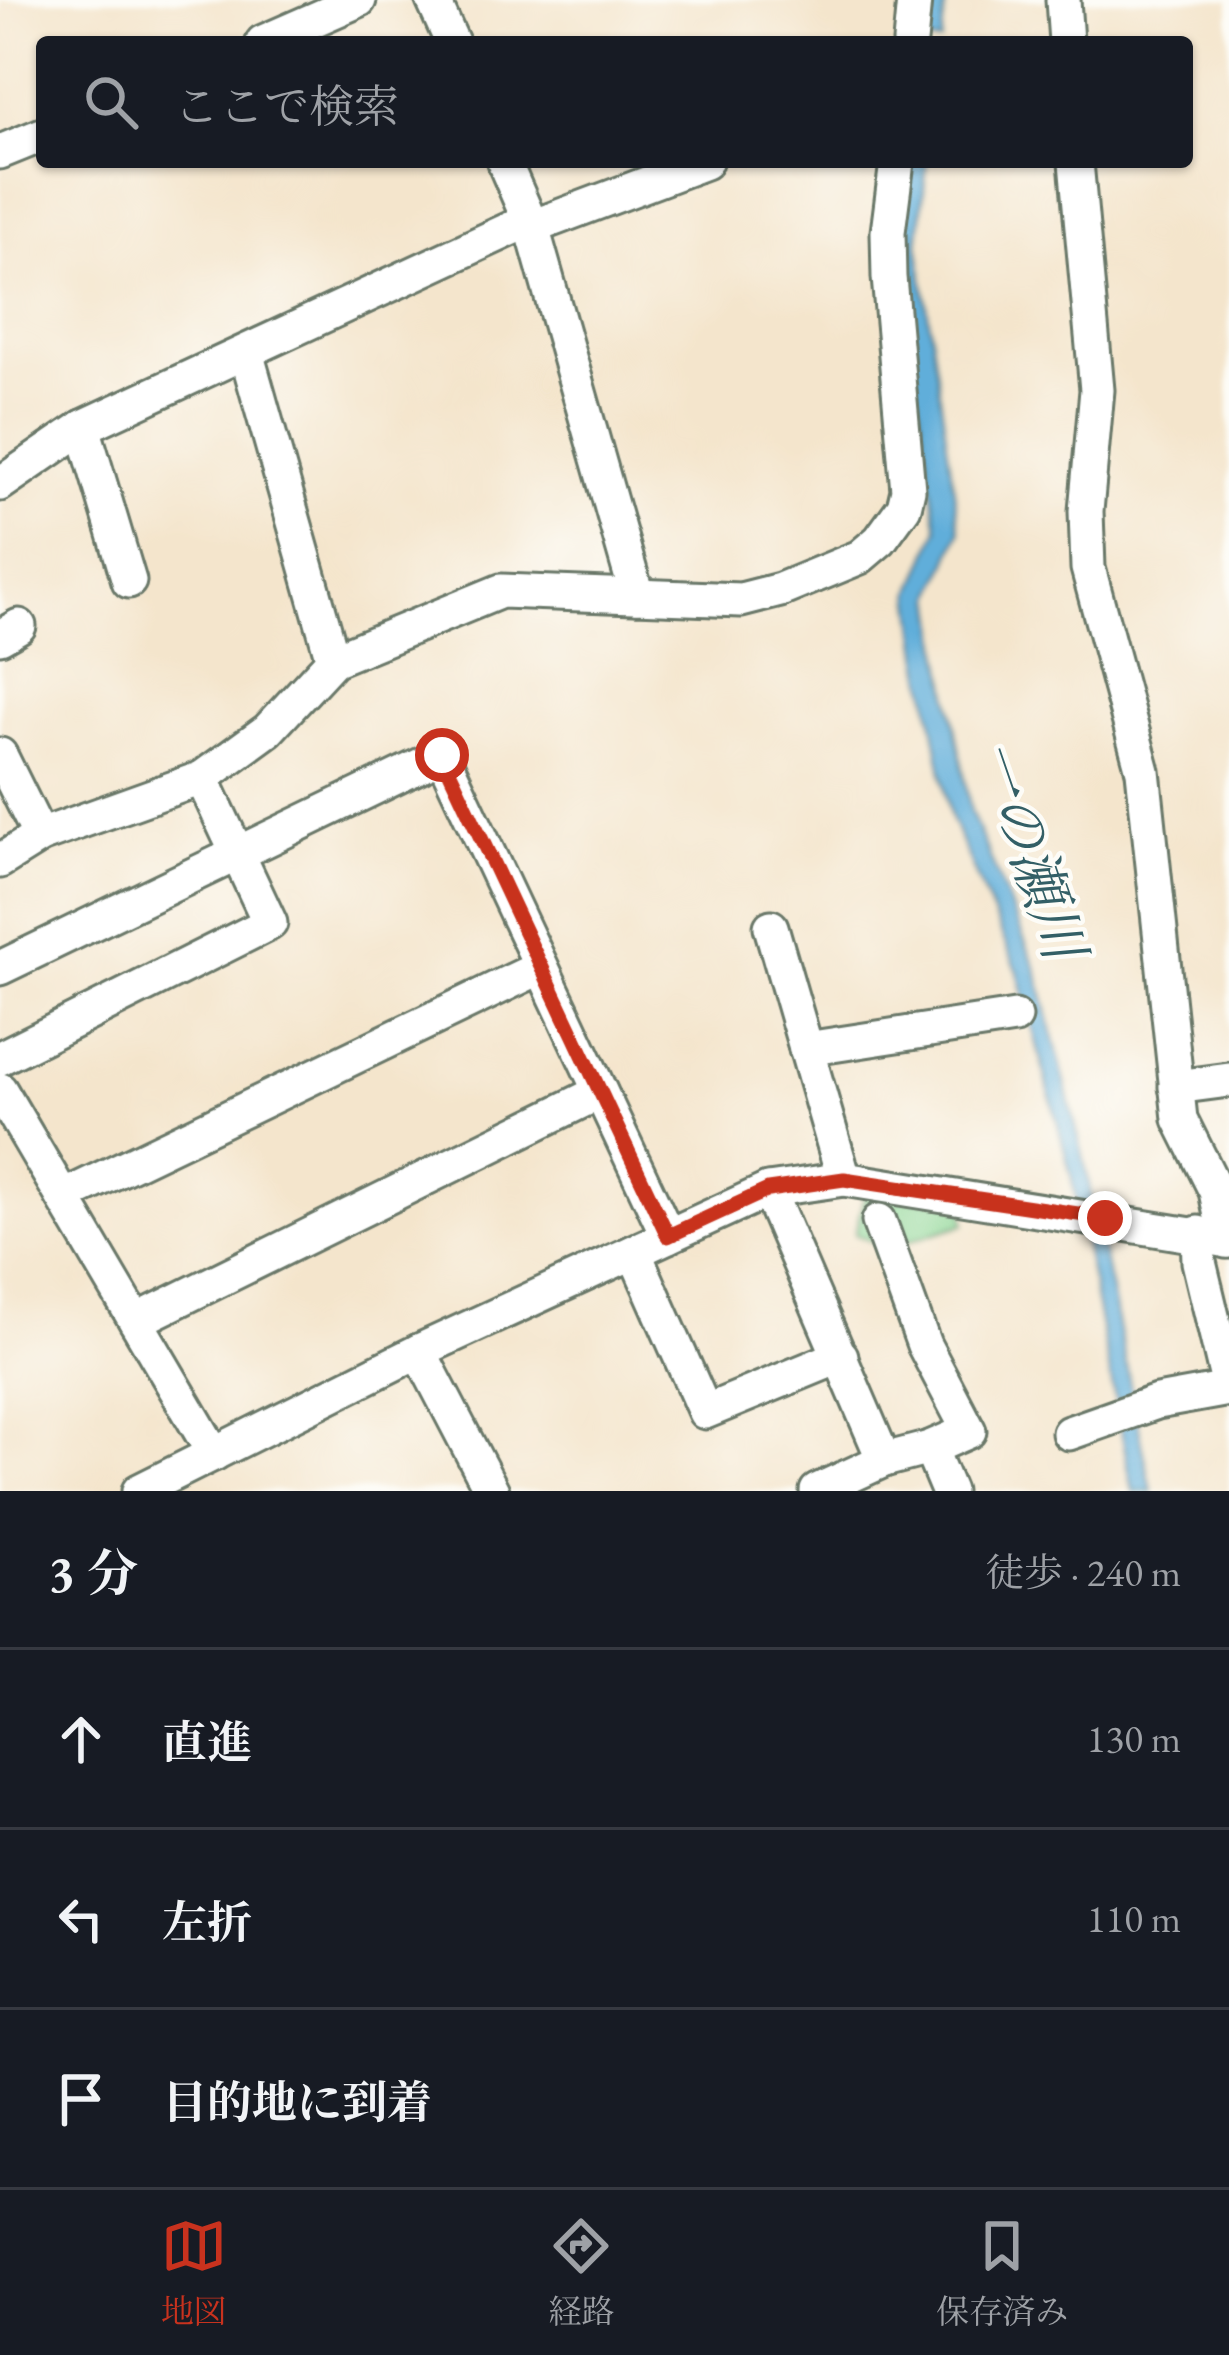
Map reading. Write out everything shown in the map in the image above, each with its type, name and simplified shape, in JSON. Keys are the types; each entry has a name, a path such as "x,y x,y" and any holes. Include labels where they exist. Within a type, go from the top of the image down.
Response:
{"street":[{"path":"276,36 359,0"},
{"path":"434,0 449,36"},
{"path":"911,36 914,0"},
{"path":"1063,0 1066,36"},
{"path":"0,152 36,137"},
{"path":"507,168 532,227 637,596"},
{"path":"0,484 83,427 517,226 532,227 689,168"},
{"path":"0,861 40,836 202,778 268,730 333,660 501,591 741,600 780,590 860,556 880,540 904,507 908,490 888,232 896,168"},
{"path":"1069,1433 1144,1407 1229,1388 1199,1262 1218,1238 1216,1191 1180,1119 1143,771 1088,568 1086,511 1097,390 1077,168"},
{"path":"246,352 333,660"},
{"path":"83,427 128,581"},
{"path":"0,755 40,836"},
{"path":"0,968 442,755 668,1236"},
{"path":"0,1058 270,923 202,778"},
{"path":"771,927 844,1179"},
{"path":"63,1197 541,967"},
{"path":"806,1048 1015,1017"},
{"path":"1176,1088 1229,1081"},
{"path":"0,1090 214,1454"},
{"path":"136,1321 600,1092"},
{"path":"139,1491 419,1351 768,1190 844,1179 1218,1238"},
{"path":"768,1190 884,1460"},
{"path":"817,1491 884,1460 969,1432 924,1345 879,1221"},
{"path":"634,1252 705,1412 841,1356"},
{"path":"419,1351 492,1491"},
{"path":"930,1448 948,1491"}],"green space":[{"path":"864,1196 963,1202 965,1224 887,1248 855,1234"}],"water":[{"path":"924,0 946,0 942,36 920,36"},
{"name":"一の瀬川","path":"904,168 926,168 918,244 960,532 934,596 941,650 971,812 1037,970 1083,1155 1152,1491 1133,1491 1071,1175 1018,972 950,816 912,593 938,529 895,244"}],"route":[{"path":"442,755 668,1236 768,1190 844,1179 1105,1218"}]}
